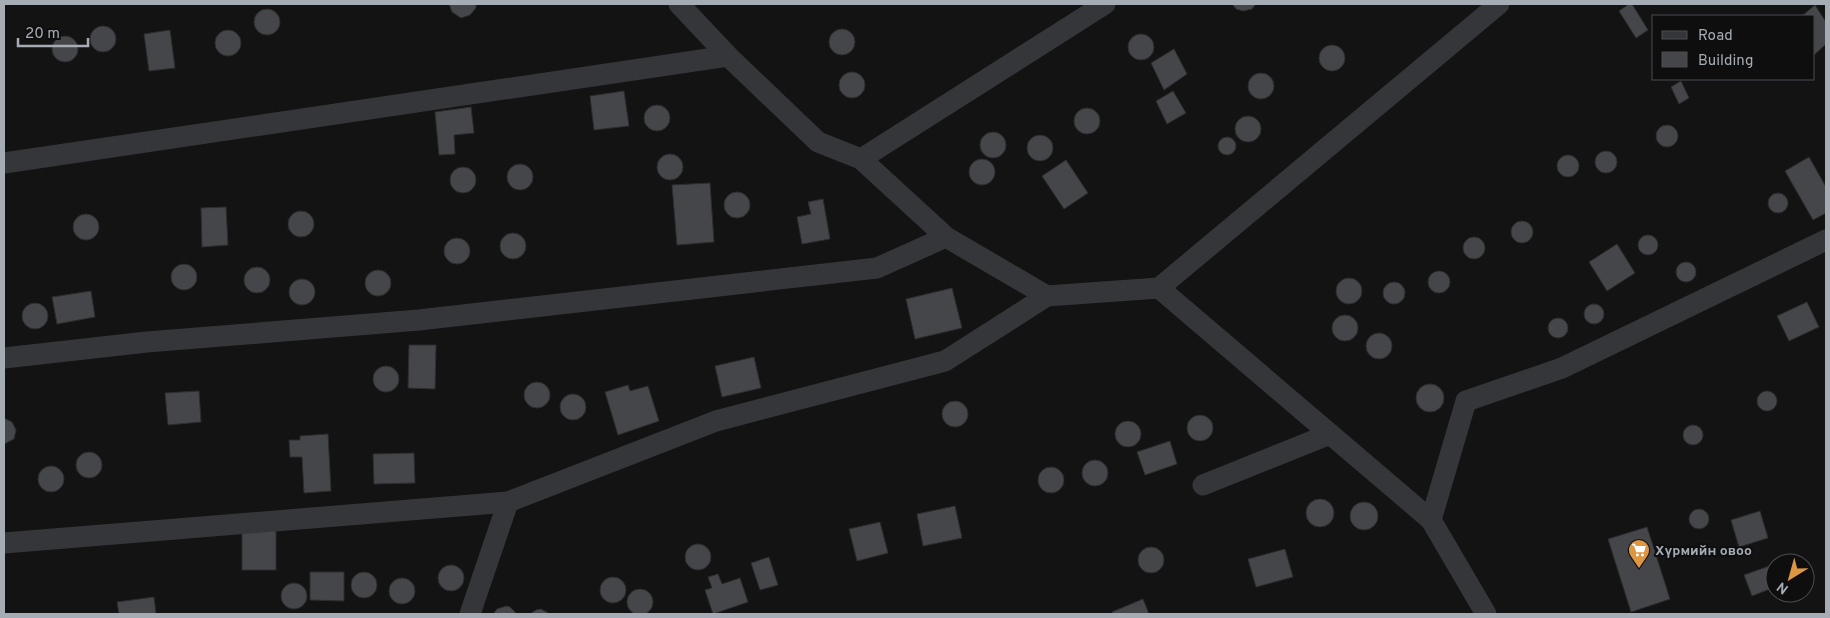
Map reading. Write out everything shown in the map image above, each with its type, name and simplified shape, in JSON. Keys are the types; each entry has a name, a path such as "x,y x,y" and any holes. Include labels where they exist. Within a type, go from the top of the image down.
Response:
{"street":[{"path":"679,4 728,56 818,142 861,159 946,237 1047,296"},
{"path":"861,159 1105,4"},
{"path":"4,543 508,502 716,421 945,361 1047,296 1159,288 1499,4"},
{"path":"4,163 728,56"},
{"path":"4,358 147,342 419,320 877,268 946,237"},
{"path":"1430,520 1466,401 1562,368 1826,240"},
{"path":"1159,288 1430,520 1486,614"},
{"path":"1203,485 1330,434"},
{"path":"470,614 508,502"}],"building":[{"path":"449,4 476,4 476,8 470,15 461,18 452,12"},
{"path":"1232,4 1256,4 1252,9 1243,11 1236,9"},
{"path":"1632,4 1648,30 1636,38 1619,11"},
{"path":"1815,5 1826,22 1826,44 1815,54 1815,15 1803,15"},
{"path":"267,9 276,13 280,22 276,31 267,35 258,31 254,22 258,13"},
{"path":"103,26 112,30 116,39 112,48 103,52 94,48 90,39 94,30"},
{"path":"842,29 851,33 855,42 851,51 842,55 833,51 829,42 833,33"},
{"path":"170,30 175,68 149,71 144,34"},
{"path":"228,30 237,34 241,43 237,52 228,56 219,52 215,43 219,34"},
{"path":"1141,34 1150,38 1154,47 1150,56 1141,60 1132,56 1128,47 1132,38"},
{"path":"65,36 74,40 78,49 74,58 65,62 56,58 52,49 56,40"},
{"path":"1332,45 1341,49 1345,58 1341,67 1332,71 1323,67 1319,58 1323,49"},
{"path":"1174,49 1187,74 1164,90 1151,63"},
{"path":"852,72 861,76 865,85 861,94 852,98 843,94 839,85 843,76"},
{"path":"1261,73 1270,77 1274,86 1270,95 1261,99 1252,95 1248,86 1252,77"},
{"path":"1681,81 1689,98 1679,104 1671,87"},
{"path":"624,91 629,126 594,130 590,96"},
{"path":"1173,91 1186,113 1167,124 1156,101"},
{"path":"657,105 666,109 670,118 666,127 657,131 648,127 644,118 648,109"},
{"path":"471,107 474,133 454,135 455,154 439,155 435,112"},
{"path":"1087,108 1096,112 1100,121 1096,130 1087,134 1078,130 1074,121 1078,112"},
{"path":"1248,116 1257,120 1261,129 1257,138 1248,142 1239,138 1235,129 1239,120"},
{"path":"1667,125 1675,128 1678,136 1675,144 1667,147 1659,144 1656,136 1659,128"},
{"path":"993,132 1002,136 1006,145 1002,154 993,158 984,154 980,145 984,136"},
{"path":"1040,135 1049,139 1053,148 1049,157 1040,161 1031,157 1027,148 1031,139"},
{"path":"1227,137 1233,140 1236,146 1233,152 1227,155 1221,152 1218,146 1221,140"},
{"path":"1606,151 1614,154 1617,162 1614,170 1606,173 1598,170 1595,162 1598,154"},
{"path":"670,154 679,158 683,167 679,176 670,180 661,176 657,167 661,158"},
{"path":"1568,155 1576,158 1579,166 1576,174 1568,177 1560,174 1557,166 1560,158"},
{"path":"1809,157 1826,187 1826,213 1813,220 1785,171"},
{"path":"982,159 991,163 995,172 991,181 982,185 973,181 969,172 973,163"},
{"path":"1066,160 1088,193 1064,209 1042,176"},
{"path":"520,164 529,168 533,177 529,186 520,190 511,186 507,177 511,168"},
{"path":"463,167 472,171 476,180 472,189 463,193 454,189 450,180 454,171"},
{"path":"710,183 714,242 677,245 672,185"},
{"path":"737,192 746,196 750,205 746,214 737,218 728,214 724,205 728,196"},
{"path":"1778,193 1785,196 1788,203 1785,210 1778,213 1771,210 1768,203 1771,196"},
{"path":"823,199 830,239 802,244 797,217 811,214 808,202"},
{"path":"226,207 228,245 202,247 201,208"},
{"path":"301,211 310,215 314,224 310,233 301,237 292,233 288,224 292,215"},
{"path":"86,214 95,218 99,227 95,236 86,240 77,236 73,227 77,218"},
{"path":"1522,221 1530,224 1533,232 1530,240 1522,243 1514,240 1511,232 1514,224"},
{"path":"513,233 522,237 526,246 522,255 513,259 504,255 500,246 504,237"},
{"path":"1648,235 1655,238 1658,245 1655,252 1648,255 1641,252 1638,245 1641,238"},
{"path":"1474,237 1482,240 1485,248 1482,256 1474,259 1466,256 1463,248 1466,240"},
{"path":"457,238 466,242 470,251 466,260 457,264 448,260 444,251 448,242"},
{"path":"1617,244 1635,273 1607,291 1589,262"},
{"path":"1686,262 1693,265 1696,272 1693,279 1686,282 1679,279 1676,272 1679,265"},
{"path":"184,264 193,268 197,277 193,286 184,290 175,286 171,277 175,268"},
{"path":"257,267 266,271 270,280 266,289 257,293 248,289 244,280 248,271"},
{"path":"378,270 387,274 391,283 387,292 378,296 369,292 365,283 369,274"},
{"path":"1439,271 1447,274 1450,282 1447,290 1439,293 1431,290 1428,282 1431,274"},
{"path":"1349,278 1358,282 1362,291 1358,300 1349,304 1340,300 1336,291 1340,282"},
{"path":"302,279 311,283 315,292 311,301 302,305 293,301 289,292 293,283"},
{"path":"1394,282 1402,285 1405,293 1402,301 1394,304 1386,301 1383,293 1386,285"},
{"path":"952,288 962,328 915,339 906,299"},
{"path":"91,291 95,317 57,324 52,297"},
{"path":"1807,302 1819,327 1789,341 1777,316"},
{"path":"35,303 44,307 48,316 44,325 35,329 26,325 22,316 26,307"},
{"path":"1594,304 1601,307 1604,314 1601,321 1594,324 1587,321 1584,314 1587,307"},
{"path":"1345,315 1354,319 1358,328 1354,337 1345,341 1336,337 1332,328 1336,319"},
{"path":"1558,318 1565,321 1568,328 1565,335 1558,338 1551,335 1548,328 1551,321"},
{"path":"1379,333 1388,337 1392,346 1388,355 1379,359 1370,355 1366,346 1370,337"},
{"path":"409,345 436,345 435,389 408,388"},
{"path":"754,357 761,388 722,397 715,366"},
{"path":"386,366 395,370 399,379 395,388 386,392 377,388 373,379 377,370"},
{"path":"537,382 546,386 550,395 546,404 537,408 528,404 524,395 528,386"},
{"path":"1430,384 1440,388 1444,398 1440,408 1430,412 1420,408 1416,398 1420,388"},
{"path":"628,385 630,391 648,386 659,421 618,435 605,392"},
{"path":"199,391 201,422 168,425 165,393"},
{"path":"1767,391 1774,394 1777,401 1774,408 1767,411 1760,408 1757,401 1760,394"},
{"path":"573,394 582,398 586,407 582,416 573,420 564,416 560,407 564,398"},
{"path":"955,401 964,405 968,414 964,423 955,427 946,423 942,414 946,405"},
{"path":"1200,415 1209,419 1213,428 1209,437 1200,441 1191,437 1187,428 1191,419"},
{"path":"4,418 12,422 16,430 14,439 4,444"},
{"path":"1128,421 1137,425 1141,434 1137,443 1128,447 1119,443 1115,434 1119,425"},
{"path":"1693,425 1700,428 1703,435 1700,442 1693,445 1686,442 1683,435 1686,428"},
{"path":"328,434 331,491 304,493 302,457 290,457 289,440 300,440 300,436"},
{"path":"1170,441 1177,464 1145,475 1137,452"},
{"path":"89,452 98,456 102,465 98,474 89,478 80,474 76,465 80,456"},
{"path":"414,453 415,483 374,484 373,454"},
{"path":"1095,460 1104,464 1108,473 1104,482 1095,486 1086,482 1082,473 1086,464"},
{"path":"51,466 60,470 64,479 60,488 51,492 42,488 38,479 42,470"},
{"path":"1051,467 1060,471 1064,480 1060,489 1051,493 1042,489 1038,480 1042,471"},
{"path":"1320,499 1330,503 1334,513 1330,523 1320,527 1310,523 1306,513 1310,503"},
{"path":"1364,502 1374,506 1378,516 1374,526 1364,530 1354,526 1350,516 1354,506"},
{"path":"955,506 962,538 923,546 917,514"},
{"path":"1699,509 1706,512 1709,519 1706,526 1699,529 1692,526 1689,519 1692,512"},
{"path":"1760,511 1768,538 1739,547 1731,520"},
{"path":"880,522 888,553 857,561 849,529"},
{"name":"Хүрмийн овоо","path":"1647,527 1670,599 1631,612 1608,539"},
{"path":"242,529 276,529 276,570 242,570"},
{"path":"698,544 707,548 711,557 707,566 698,570 689,566 685,557 689,548"},
{"path":"1151,547 1160,551 1164,560 1160,569 1151,573 1142,569 1138,560 1142,551"},
{"path":"1285,549 1293,577 1256,587 1248,559"},
{"path":"769,557 778,585 760,590 751,563"},
{"path":"451,565 460,569 464,578 460,587 451,591 442,587 438,578 442,569"},
{"path":"1765,568 1765,591 1752,596 1744,575"},
{"path":"310,572 344,572 344,601 310,600"},
{"path":"364,572 373,576 377,585 373,594 364,598 355,594 351,585 355,576"},
{"path":"718,574 722,584 740,578 748,602 713,614 705,590 712,588 708,577"},
{"path":"613,577 622,581 626,590 622,599 613,603 604,599 600,590 604,581"},
{"path":"402,578 411,582 415,591 411,600 402,604 393,600 389,591 393,582"},
{"path":"294,583 303,587 307,596 303,605 294,609 285,605 281,596 285,587"},
{"path":"640,589 649,593 653,602 649,611 640,615 631,611 627,602 631,593"},
{"path":"154,597 156,614 119,614 117,602"},
{"path":"1143,599 1149,614 1113,614 1112,612"},
{"path":"506,606 510,607 517,614 493,614 497,609"},
{"path":"541,609 550,614 530,614 536,610"}],"place":[{"name":"Хүрмийн овоо","path":"1639,569"}]}
